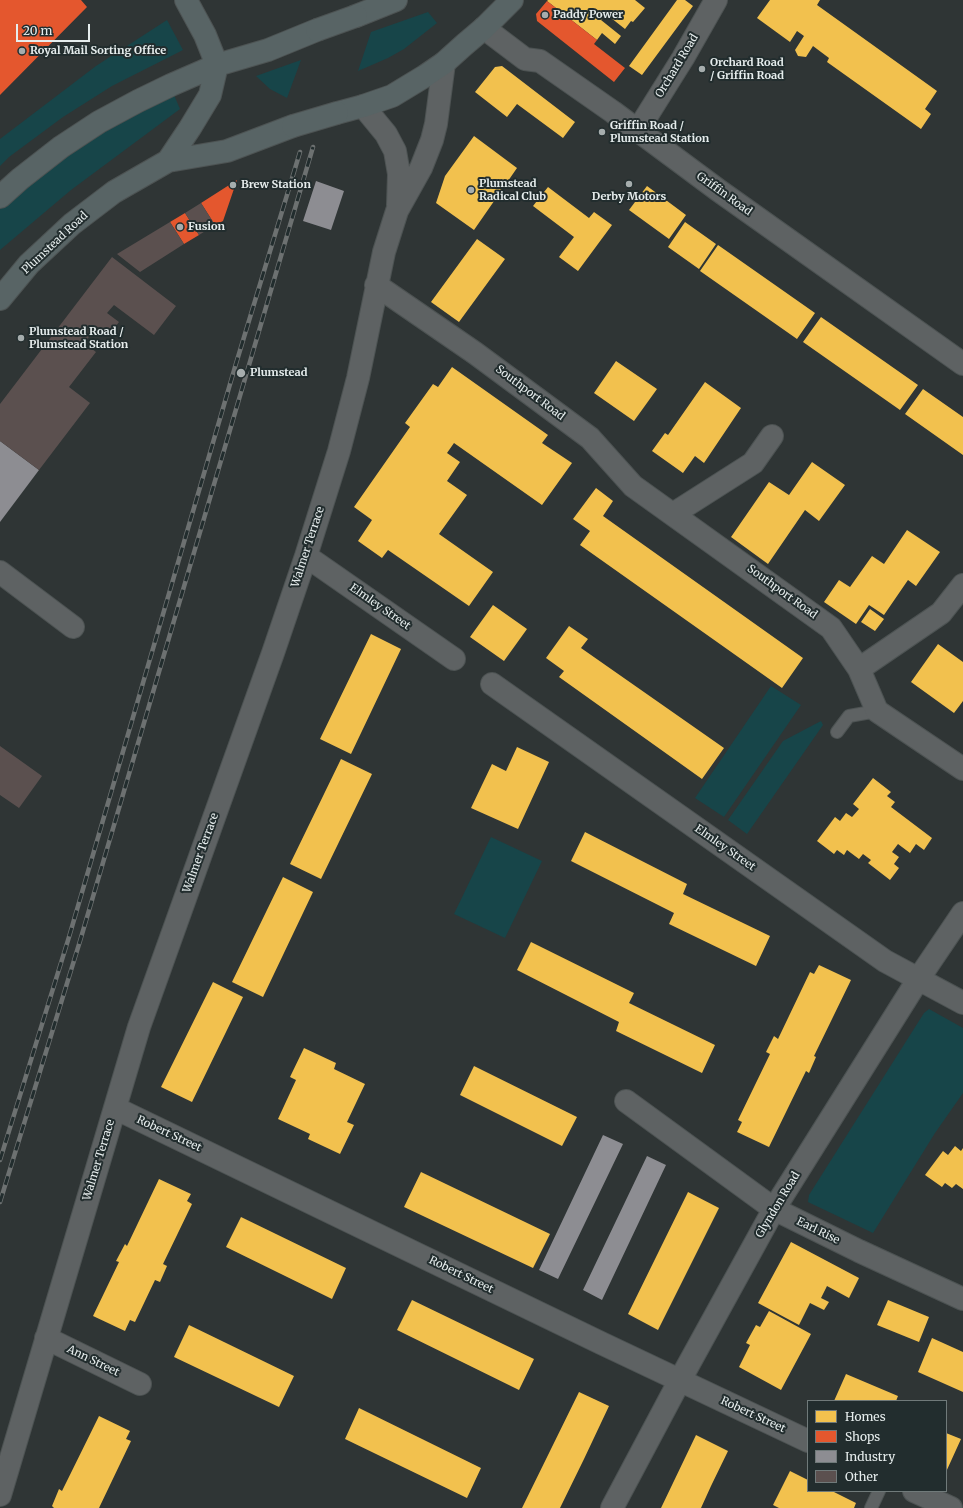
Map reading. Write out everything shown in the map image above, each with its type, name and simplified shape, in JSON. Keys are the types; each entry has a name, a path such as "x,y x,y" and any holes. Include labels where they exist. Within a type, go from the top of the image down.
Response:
{"main road":[{"path":"168,161 210,95 217,65 205,35 186,0"},
{"path":"0,197 20,179 61,147 99,122 138,101 217,65 268,50 396,0"},
{"path":"484,28 512,0"},
{"name":"Plumstead Road","path":"0,299 29,264 72,224 114,192 168,161 227,151 293,126 392,96 444,63 484,28"}],"street":[{"name":"Orchard Road","path":"638,130 683,58 716,0"},
{"name":"Griffin Road","path":"484,28 525,58 540,61 638,130 718,190 963,364"},
{"name":"Walmer Terrace","path":"0,1495 139,1027 273,653 306,556 339,451 358,378 384,252 397,211 421,168 432,140 436,124 444,63"},
{"name":"Walmer Terrace","path":"356,108 386,134 395,151 399,174 397,211"},
{"name":"Southport Road","path":"376,285 475,353 590,438 634,486 831,628 859,669 877,711"},
{"path":"673,514 753,463 772,436"},
{"name":"Elmley Street","path":"306,556 454,659"},
{"path":"0,572 74,627"},
{"path":"859,669 941,613 963,585"},
{"name":"Elmley Street","path":"492,684 879,956 963,1003"},
{"path":"877,711 963,769"},
{"name":"Glyndon Road","path":"612,1508 774,1209 919,978 963,913"},
{"name":"Earl Rise","path":"626,1101 774,1209 859,1251 963,1299"},
{"name":"Robert Street","path":"115,1108 807,1441"},
{"name":"Ann Street","path":"46,1338 140,1384"},
{"path":"916,1492 951,1508"}],"lane":[{"path":"837,732 848,716 877,711"},
{"path":"871,1508 879,1492"}],"shaded area":[{"path":"428,12 437,23 404,49 388,58 358,71 371,32"},
{"path":"167,20 183,50 112,86 63,117 9,157 0,166 0,139 96,66"},
{"path":"301,60 287,98 270,89 256,76"},
{"path":"174,95 180,109 71,190 0,250 0,208 54,163 110,127"},
{"path":"771,686 801,705 724,817 695,798"},
{"path":"821,721 823,725 747,834 728,820 783,741"},
{"path":"491,837 542,861 505,938 454,914"},
{"path":"929,1009 963,1028 963,1093 935,1133 873,1233 808,1202 809,1195 924,1013"}],"building: Homes":[{"path":"635,0 645,8 625,29 606,14 601,20 621,36 615,44 602,33 597,40 547,1"},
{"path":"677,0 685,0 693,6 642,75 629,66"},
{"path":"770,0 820,0 817,5 937,91 925,109 931,114 921,129 827,62 829,58 813,46 806,57 798,56 795,50 804,36 797,31 790,42 757,18"},
{"path":"502,66 575,122 563,138 517,104 507,117 475,92 495,67"},
{"name":"Plumstead Radical Club","path":"474,136 517,168 474,230 436,203 445,176"},
{"path":"647,186 686,215 669,239 629,210"},
{"path":"548,187 589,218 594,212 612,225 578,271 559,257 574,237 533,206"},
{"path":"685,222 716,244 699,269 668,247"},
{"path":"477,239 505,259 459,322 431,302"},
{"path":"718,245 815,313 797,339 700,271"},
{"path":"821,317 918,385 900,410 803,342"},
{"path":"616,361 657,389 634,421 594,393"},
{"path":"452,367 548,435 542,443 572,463 542,505 454,443 447,453 460,462 447,481 467,495 439,534 493,572 469,606 388,550 382,558 358,541 372,520 354,507 410,427 405,423 433,384 438,387"},
{"path":"705,382 741,408 704,463 695,456 683,473 652,451 665,433 668,435"},
{"path":"923,389 963,417 963,455 905,414"},
{"path":"812,462 845,485 819,521 805,510 768,564 731,537 769,482 789,495"},
{"path":"596,488 613,501 603,516 803,658 782,688 580,545 590,531 573,519"},
{"path":"907,530 940,552 916,586 908,580 884,615 869,605 856,624 824,602 839,580 850,587 872,556 884,564"},
{"path":"493,605 527,629 504,661 470,637"},
{"path":"870,609 884,619 875,631 861,622"},
{"path":"569,626 588,639 581,648 724,748 702,779 559,677 564,671 546,658"},
{"path":"371,634 401,649 351,754 320,739"},
{"path":"938,644 963,662 963,701 954,713 911,682"},
{"path":"517,747 549,762 518,829 471,808 492,764 506,771"},
{"path":"341,759 372,774 321,879 290,864"},
{"path":"873,778 891,792 887,796 895,802 891,807 932,838 924,850 916,844 910,853 898,844 892,852 899,857 894,864 899,868 890,880 868,863 871,860 863,854 859,859 847,850 844,855 837,850 834,854 817,841 835,817 840,821 846,813 852,817 859,809 853,804"},
{"path":"585,832 687,884 683,894 770,936 756,966 669,924 674,913 571,861"},
{"path":"283,877 313,892 263,997 232,982"},
{"path":"531,942 634,993 629,1003 715,1045 702,1073 616,1031 619,1022 517,970"},
{"path":"819,965 851,980 814,1056 816,1057 809,1073 806,1071 769,1147 737,1132 742,1122 738,1120 770,1054 766,1052 774,1036 778,1039 810,972 814,974"},
{"path":"213,982 243,997 192,1102 161,1087"},
{"path":"304,1048 336,1063 334,1069 365,1084 347,1122 354,1125 340,1154 308,1139 310,1134 278,1119 296,1080 290,1077"},
{"path":"474,1066 577,1117 562,1146 460,1095"},
{"path":"955,1146 961,1151 963,1148 963,1189 956,1184 952,1188 945,1183 942,1187 925,1175 943,1151 948,1155"},
{"path":"421,1172 550,1234 533,1268 404,1207"},
{"path":"159,1179 191,1194 187,1201 192,1204 163,1264 167,1266 160,1282 155,1280 135,1322 130,1320 125,1331 93,1316 119,1262 116,1261 125,1244 127,1246"},
{"path":"688,1192 719,1208 658,1330 628,1314"},
{"path":"241,1217 346,1268 332,1299 226,1247"},
{"path":"791,1242 859,1278 849,1298 827,1286 821,1298 829,1302 824,1310 810,1303 799,1325 758,1303"},
{"path":"412,1300 534,1359 519,1390 397,1330"},
{"path":"888,1300 929,1317 919,1342 877,1325"},
{"path":"769,1311 811,1334 781,1390 739,1367 750,1345 746,1343 756,1325 760,1327"},
{"path":"189,1325 294,1376 279,1407 174,1357"},
{"path":"932,1338 963,1352 963,1392 918,1372"},
{"path":"846,1374 898,1396 896,1400 834,1400"},
{"path":"579,1392 609,1406 560,1508 522,1508"},
{"path":"359,1408 481,1468 467,1498 345,1439"},
{"path":"99,1416 130,1431 126,1439 131,1441 99,1508 54,1508 52,1506 59,1489 62,1491"},
{"path":"947,1433 961,1439 947,1470"},
{"path":"696,1435 728,1451 701,1508 661,1508"},
{"path":"790,1471 807,1480 807,1492 834,1492 856,1503 854,1508 779,1508 773,1505"}],"building: Shops":[{"name":"Royal Mail Sorting Office","path":"0,0 81,0 87,7 0,95"},
{"path":"547,1 597,40 594,44 625,68 614,82 537,21 536,14"},
{"path":"237,180 223,221 215,225 201,203"},
{"path":"185,213 199,235 184,244 170,222"}],"building: Industry":[{"path":"316,181 344,191 331,230 303,221"},
{"path":"0,441 39,470 0,522"},
{"path":"603,1135 623,1144 558,1279 539,1270"},
{"path":"647,1156 666,1165 602,1300 583,1290"}],"building: Other":[{"path":"201,203 215,225 199,235 185,213"},
{"path":"170,222 184,244 140,272 117,254"},
{"path":"112,257 176,306 154,335 114,305 107,313 119,322 108,336 97,327 84,343 96,352 69,387 90,403 39,470 0,441 0,404"},
{"path":"0,746 42,776 19,808 0,795"}],"railway":[{"path":"0,1202 80,941 313,147"},
{"path":"0,1160 69,937 235,367 300,152"}],"place":[{"name":"Paddy Power","path":"545,15"},
{"name":"Royal Mail Sorting Office","path":"22,51"},
{"name":"Orchard Road / Griffin Road","path":"702,69"},
{"name":"Griffin Road / Plumstead Station","path":"602,132"},
{"name":"Derby Motors","path":"629,184"},
{"name":"Brew Station","path":"233,185"},
{"name":"Plumstead Radical Club","path":"471,190"},
{"name":"Fusion","path":"180,227"},
{"name":"Plumstead Road / Plumstead Station","path":"21,338"},
{"name":"Plumstead","path":"241,373"}]}
